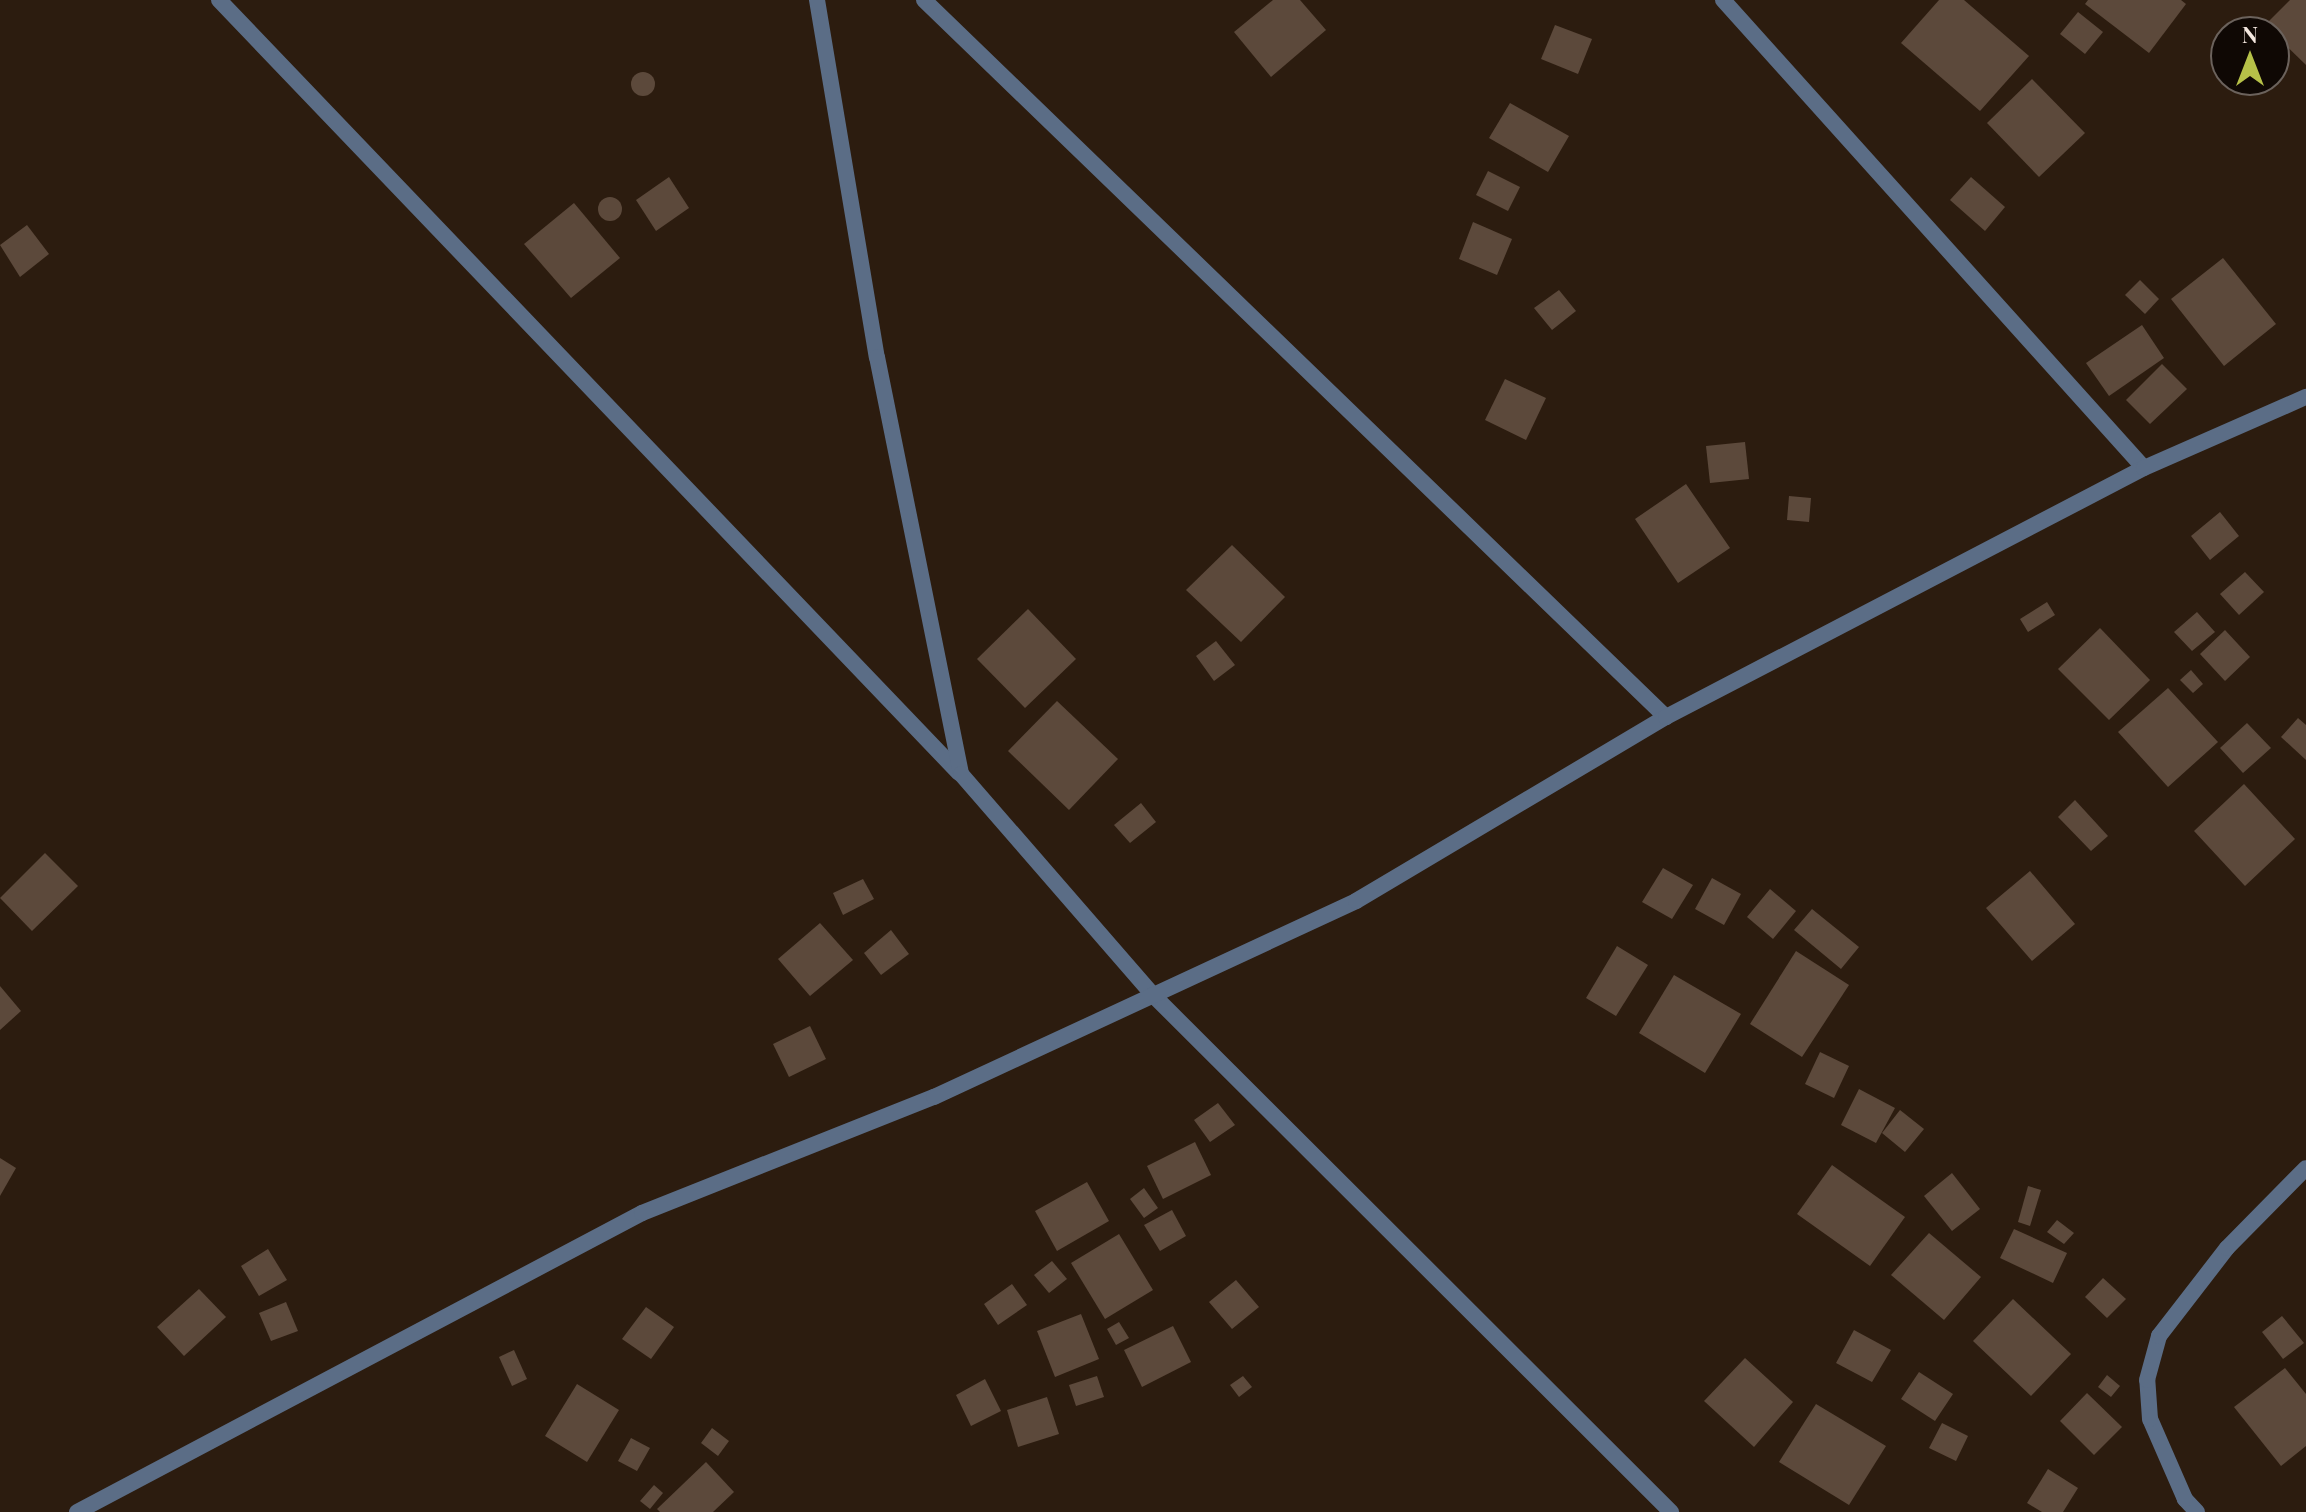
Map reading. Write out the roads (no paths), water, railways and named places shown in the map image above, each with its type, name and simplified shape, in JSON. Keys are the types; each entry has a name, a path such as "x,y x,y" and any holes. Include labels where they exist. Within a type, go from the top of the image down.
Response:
{"street":[{"path":"219,0 961,774 1153,995 1671,1512"},
{"path":"817,0 877,357 961,774"},
{"path":"924,0 1666,717"},
{"path":"1723,0 2144,468"},
{"path":"77,1512 642,1213 934,1097 1356,901 1666,717 2144,468 2306,397"},
{"path":"2197,1512 2185,1499 2150,1419 2147,1380 2159,1336 2227,1248 2306,1168"}]}
